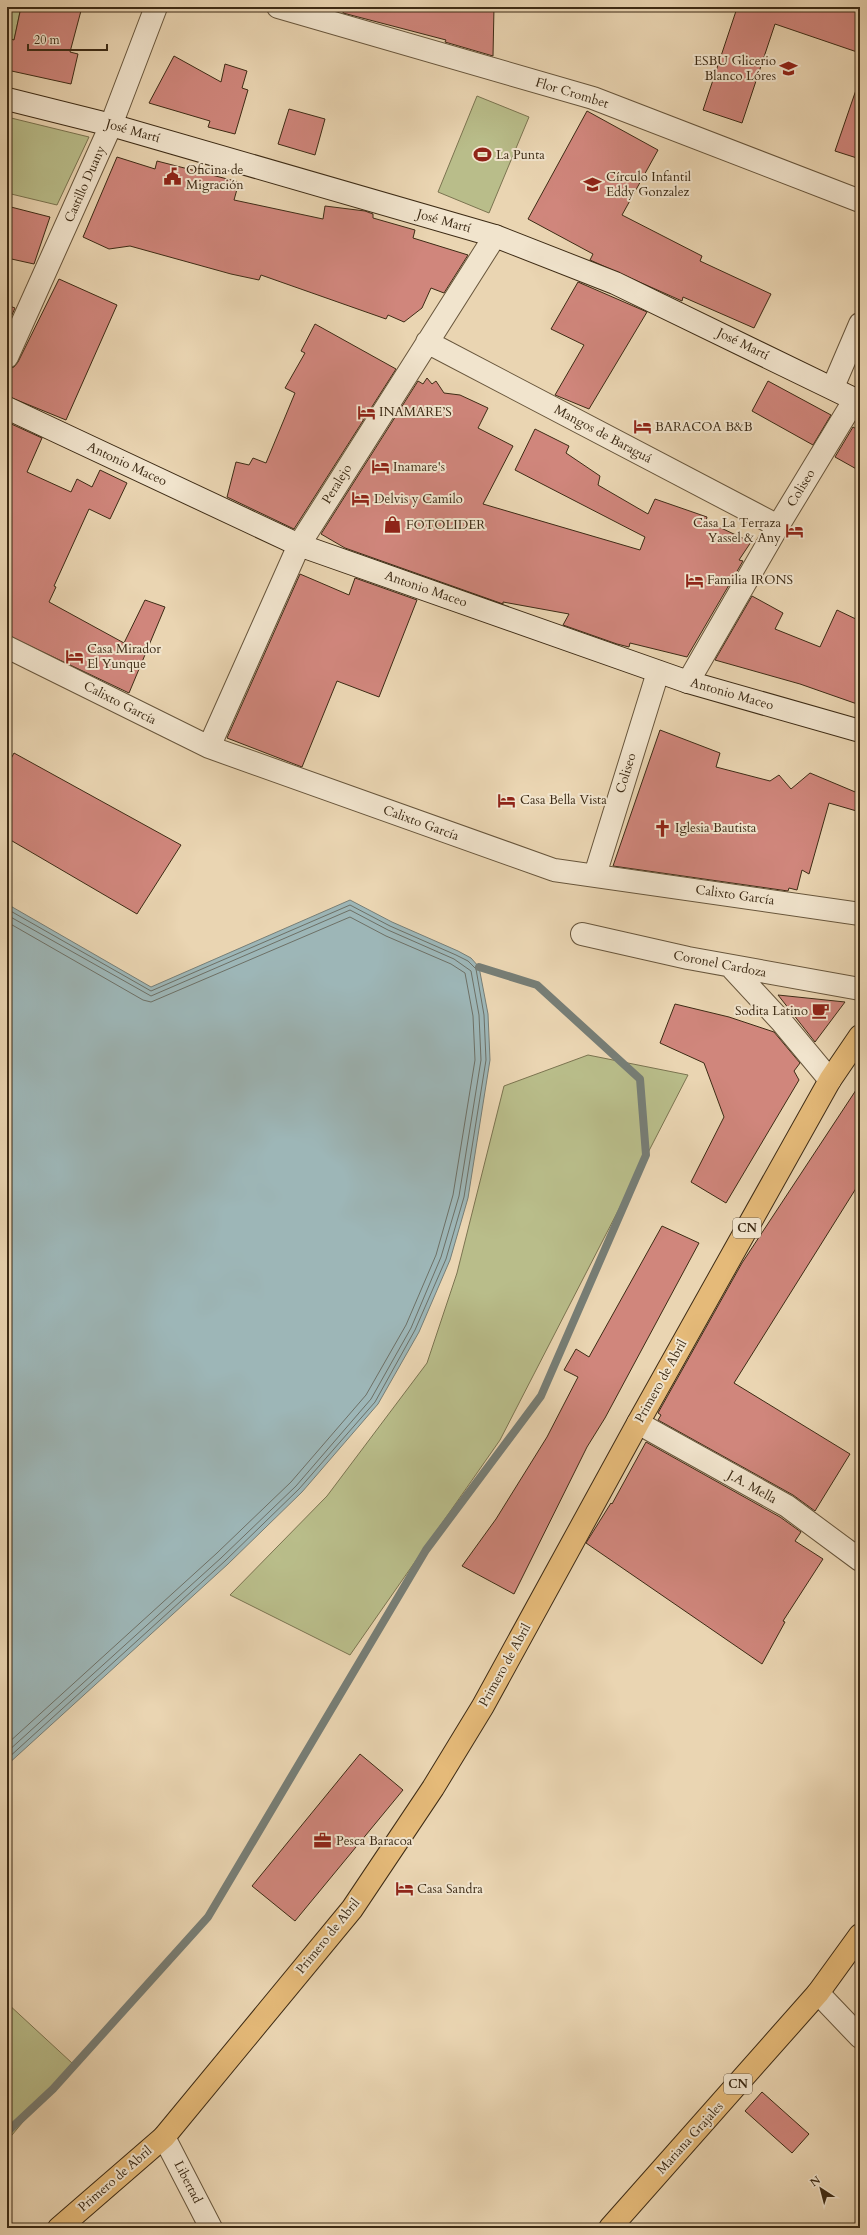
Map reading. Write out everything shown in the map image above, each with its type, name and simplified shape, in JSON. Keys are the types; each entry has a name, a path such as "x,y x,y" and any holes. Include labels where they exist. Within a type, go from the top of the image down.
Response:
{"main road":[{"name":"Primero de Abril","path":"59,2228 164,2137 352,1908 433,1788 483,1706 638,1423 830,1080 860,1036"},
{"name":"Mariana Grajales","path":"610,2228 818,1993 860,1935"}],"street":[{"name":"Castillo Duany","path":"7,357 111,125 156,7"},
{"name":"Flor Crombet","path":"278,7 593,98 860,201"},
{"name":"José Martí","path":"7,99 111,125 495,236 615,283 833,387 857,400"},
{"name":"Peralejo","path":"209,747 299,545 495,236"},
{"path":"833,387 860,324"},
{"name":"Mangos de Baraguá","path":"427,342 778,526"},
{"name":"Coliseo","path":"688,682 778,526 857,400"},
{"name":"Antonio Maceo","path":"7,408 299,545 688,682 860,731"},
{"name":"Calixto García","path":"7,647 209,747 554,870 860,914"},
{"name":"Coliseo","path":"595,875 658,672"},
{"name":"Coronel Cardoza","path":"582,934 731,966 860,988"},
{"path":"731,966 781,1021 830,1080"},
{"name":"J.A. Mella","path":"638,1423 787,1506 860,1560"},
{"path":"818,1993 860,2037"},
{"name":"Libertad","path":"164,2137 211,2228"}],"green space":[{"path":"7,7 21,7 14,40 7,38"},
{"name":"La Punta","path":"477,96 529,117 489,213 438,192"},
{"path":"7,117 89,137 57,205 7,193"},
{"path":"588,1055 688,1075 500,1440 350,1655 230,1595 327,1496 427,1363 457,1273 504,1086"},
{"path":"7,2003 72,2063 7,2141"}],"water":[{"path":"350,900 392,922 458,951 471,958 479,967 488,1014 490,1060 468,1198 450,1260 419,1332 378,1404 302,1492 228,1564 7,1765 7,904 151,987"}],"building":[{"path":"21,7 82,7 70,52 78,54 71,84 7,70 7,38 14,40"},
{"path":"344,7 494,7 493,56 445,42 446,40 343,13"},
{"path":"735,7 860,7 860,53 775,24 742,123 703,110 736,11"},
{"path":"174,56 221,82 225,64 247,71 242,88 248,90 235,134 208,127 210,121 149,103"},
{"path":"857,87 860,88 860,159 835,151"},
{"path":"289,109 325,119 315,155 278,144"},
{"path":"587,111 658,150 622,215 702,256 700,261 771,294 754,328 683,297 682,301 590,260 593,254 528,219"},
{"path":"117,157 155,169 157,161 239,182 234,200 323,219 325,206 365,211 373,214 373,218 415,230 413,238 468,255 444,293 431,288 422,308 404,322 388,315 386,319 261,275 259,280 231,274 130,246 109,249 83,237"},
{"path":"7,206 50,217 34,264 7,258"},
{"path":"59,279 117,305 66,420 7,396 7,369 14,367 18,362"},
{"path":"578,282 647,312 589,409 555,395 584,345 551,329"},
{"path":"7,305 15,308 7,326"},
{"path":"315,324 396,369 294,529 227,497 236,462 249,465 253,458 266,463 295,393 285,388 305,353 301,351"},
{"path":"427,378 432,384 436,381 444,393 460,395 488,408 478,428 513,446 483,504 640,550 645,537 515,470 535,429 569,446 566,453 600,476 598,485 648,514 655,499 707,517 706,521 751,542 739,560 743,561 687,657 630,643 629,647 617,644 563,625 569,614 503,602 503,604 345,548 321,534 418,381 423,384"},
{"path":"768,381 831,415 813,445 752,411"},
{"path":"7,422 42,438 27,472 71,492 77,479 92,487 100,470 127,483 110,519 89,509 54,586 56,587 49,602 124,643 145,600 165,607 129,693 7,635"},
{"path":"853,427 860,431 860,471 835,457"},
{"path":"300,574 349,595 355,578 417,600 379,697 337,681 302,767 227,738"},
{"path":"752,596 783,613 775,629 820,647 837,610 860,621 860,705 800,684 715,660"},
{"path":"660,730 720,753 716,767 770,781 779,775 791,789 810,773 860,794 860,812 829,803 809,874 802,870 797,890 789,888 788,891 613,866"},
{"path":"14,753 181,845 137,914 7,838 7,766"},
{"path":"778,995 845,1002 815,1042"},
{"path":"675,1004 729,1017 774,1032 800,1063 794,1071 799,1080 726,1203 691,1182 724,1117 704,1063 660,1043"},
{"path":"860,1084 860,1182 734,1383 850,1454 815,1511 793,1495 658,1420 661,1415 658,1413 742,1263"},
{"path":"662,1226 699,1243 605,1418 587,1447 514,1594 462,1566 496,1519 547,1437 578,1377 564,1370 576,1349 589,1357"},
{"path":"646,1442 780,1517 801,1532 795,1541 823,1559 783,1621 785,1622 762,1664 586,1543 611,1503 612,1504"},
{"path":"360,1754 403,1790 295,1921 252,1886"},
{"path":"762,2092 809,2134 792,2153 745,2111"}],"waterway":[{"path":"7,2132 53,2089 208,1917 426,1550 541,1396 646,1155 640,1079 537,985 479,967"}],"place":[{"name":"ESBU Glicerio Blanco Lóres","path":"789,68"},
{"name":"La Punta","path":"483,155"},
{"name":"Oficina de Migración","path":"173,177"},
{"name":"Círculo Infantil Eddy Gonzalez","path":"593,184"},
{"name":"INAMARE’S","path":"366,412"},
{"name":"BARACOA B&B","path":"642,427"},
{"name":"Inamare's","path":"380,467"},
{"name":"Delvis y Camilo","path":"361,499"},
{"name":"FOTOLIDER","path":"393,525"},
{"name":"Casa La Terraza Yassel & Any","path":"794,530"},
{"name":"Familia IRONS","path":"694,580"},
{"name":"Casa Mirador El Yunque","path":"74,656"},
{"name":"Casa Bella Vista","path":"507,800"},
{"name":"Iglesia Bautista","path":"662,828"},
{"name":"Sodita Latino","path":"821,1011"},
{"name":"Pesca Baracoa","path":"323,1841"},
{"name":"Casa Sandra","path":"404,1889"}]}
